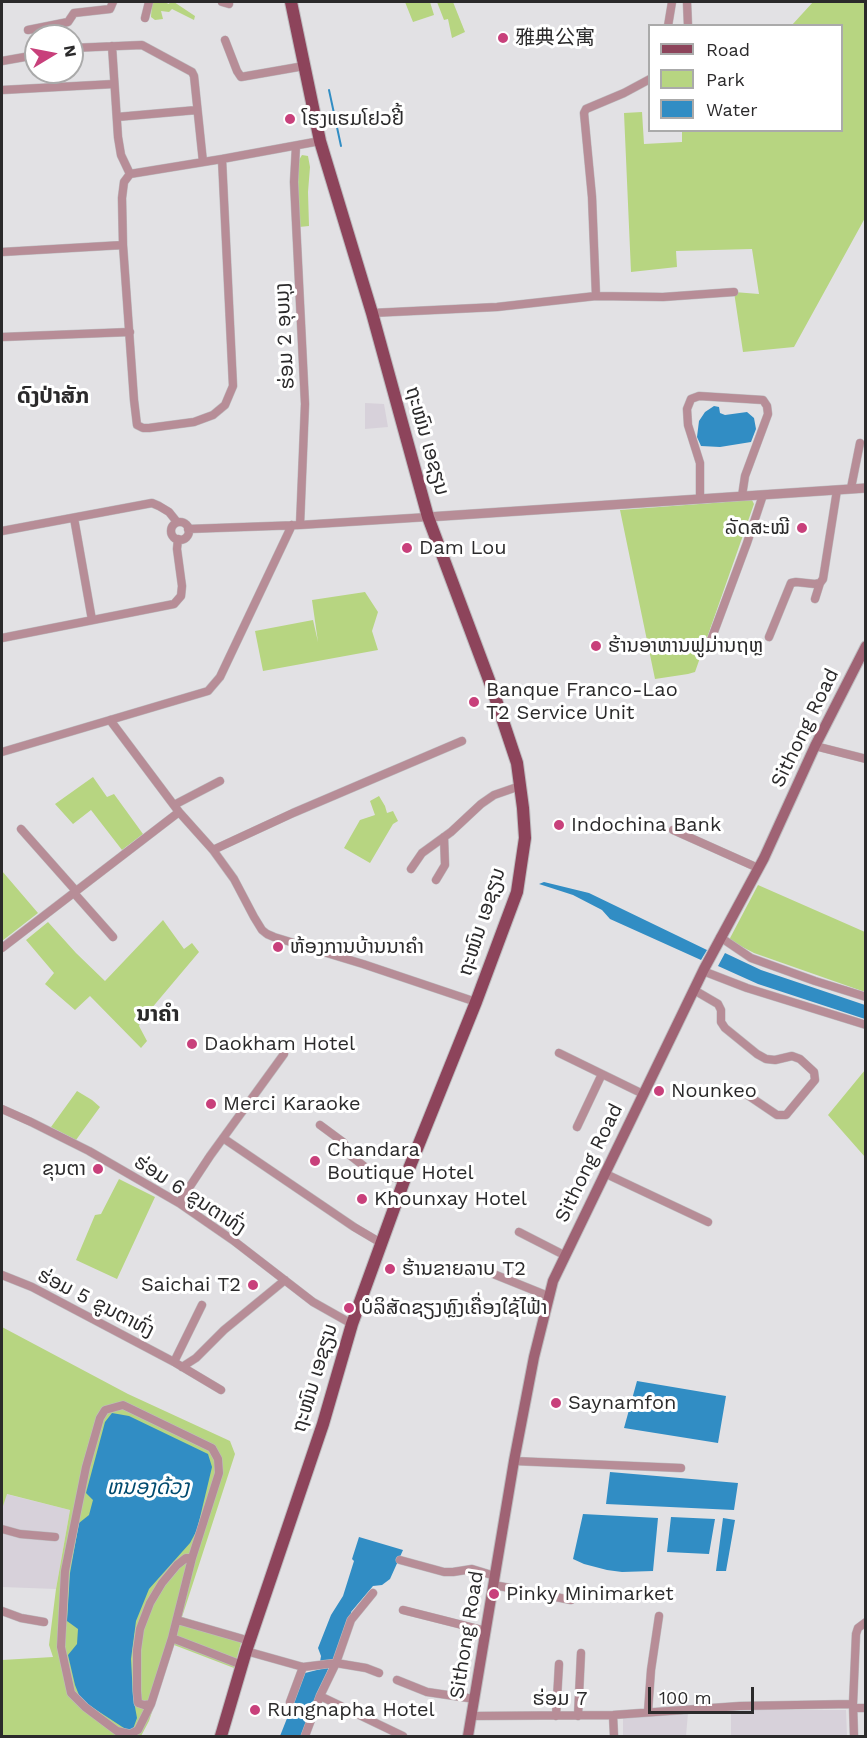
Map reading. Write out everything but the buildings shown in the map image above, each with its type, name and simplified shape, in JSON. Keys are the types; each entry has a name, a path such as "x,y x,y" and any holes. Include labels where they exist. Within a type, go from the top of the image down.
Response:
{"main road":[{"name":"ຖະໜົນ ເອຊຽນ","path":"221,1737 248,1646 323,1424 352,1324 404,1181 476,1002 517,892 525,838 517,763 492,688 428,517 372,313 320,141 291,2"},
{"name":"Sithong Road","path":"468,1737 514,1461 553,1281 703,970 758,868 815,746 866,646"}],"street":[{"path":"58,24 68,22 74,13 110,9 113,2"},
{"path":"145,18 149,2"},
{"path":"668,24 672,2"},
{"path":"687,2 688,24"},
{"path":"225,40 241,77 304,66"},
{"path":"84,47 142,45 192,72 203,162"},
{"path":"112,46 118,137 121,155 130,174"},
{"path":"2,61 24,57"},
{"path":"596,296 592,197 584,113 586,109 648,80"},
{"path":"2,90 114,84"},
{"path":"117,117 197,110"},
{"path":"222,159 233,386 225,405 213,415 194,422 149,428 137,425 123,245 124,182 130,174 320,141"},
{"name":"ຮ່ອມ 2 ອຸບມຸງ","path":"296,146 294,182 305,404 296,525"},
{"path":"2,252 123,245"},
{"path":"372,313 497,307 596,296 663,297 734,292"},
{"path":"2,338 130,332"},
{"path":"700,499 700,463 688,425 687,409 691,399 699,396 762,400 768,406 768,414 745,476 742,496"},
{"path":"850,488 860,443"},
{"path":"188,529 296,525 866,488"},
{"path":"815,599 823,579 837,490"},
{"path":"708,648 763,495"},
{"path":"2,531 152,504 165,508 177,522 185,524 188,529 186,537 178,539 173,537 172,526 177,522"},
{"path":"74,518 92,620"},
{"path":"2,752 208,691 215,684 296,525"},
{"path":"2,638 174,604 181,596 183,586 177,549 178,539"},
{"path":"769,637 790,583 820,583"},
{"path":"110,720 176,809 213,850 234,879 262,930 267,934 476,1002"},
{"path":"213,850 293,813 462,741"},
{"path":"815,746 866,759"},
{"path":"2,948 75,892 176,809 220,781"},
{"path":"411,869 422,853 487,800 520,786"},
{"path":"21,829 113,937"},
{"path":"673,830 758,868"},
{"path":"436,880 445,865 444,837"},
{"path":"720,937 751,958 866,997"},
{"path":"703,970 747,988 866,1025"},
{"path":"694,990 718,1004 725,1029 757,1054 766,1059 775,1060 792,1056 800,1059 814,1072 814,1080 786,1115 777,1115 743,1092"},
{"path":"559,1053 643,1094"},
{"path":"179,1203 284,1054"},
{"path":"577,1127 602,1074"},
{"name":"ຮ່ອມ 6 ຂູນຕາທົ່ງ","path":"2,1109 88,1151 179,1203 234,1241 313,1302 352,1324"},
{"path":"320,1125 343,1142 351,1156 365,1167 404,1181"},
{"path":"223,1138 381,1243"},
{"path":"604,1173 708,1222"},
{"path":"519,1232 564,1255"},
{"path":"486,1271 548,1296"},
{"name":"ຮ່ອມ 5 ຂູນຕາທົ່ງ","path":"2,1275 32,1287 174,1362 221,1390"},
{"path":"182,1367 196,1358 224,1330 285,1280"},
{"path":"174,1362 202,1305"},
{"path":"123,1405 212,1448 218,1459 219,1473 192,1558 172,1638 151,1704 138,1730 130,1734 117,1731 85,1707 71,1693 61,1647 65,1571 86,1467 100,1418 105,1410 123,1405"},
{"path":"514,1461 681,1468"},
{"path":"2,1529 20,1534 55,1537"},
{"path":"151,1704 144,1706 138,1702 137,1650 140,1629 150,1603 162,1583 177,1565 186,1558 192,1558"},
{"path":"400,1560 444,1572 472,1569 494,1581 571,1600"},
{"path":"305,1737 354,1615 373,1593"},
{"path":"402,1610 486,1631"},
{"path":"2,1611 21,1618 44,1622"},
{"path":"648,1712 651,1670 659,1616"},
{"path":"177,1620 303,1667 335,1663 366,1668 378,1673"},
{"path":"854,1737 856,1634 858,1628 866,1622"},
{"path":"172,1638 242,1665"},
{"path":"578,1716 581,1653"},
{"path":"556,1716 559,1664"},
{"path":"290,1702 303,1667"},
{"path":"397,1680 428,1692 475,1699"},
{"path":"320,1695 340,1706"},
{"name":"ຮ່ອມ 7","path":"472,1716 613,1715 740,1706 866,1708"},
{"path":"355,1713 403,1737"},
{"path":"613,1715 614,1737"}],"shaded area":[{"path":"365,403 384,404 388,427 365,429"},
{"path":"6,1494 70,1510 56,1589 2,1587 2,1509"},
{"path":"731,1710 846,1710 847,1736 731,1736"},
{"path":"688,1713 686,1736 623,1736 623,1718"}],"green space":[{"path":"152,2 169,4 174,2 195,16 194,20 172,9 169,12 161,11 163,19 155,20 151,17"},
{"path":"405,2 430,2 434,15 413,22"},
{"path":"437,2 453,2 465,32 452,38 448,19 444,20"},
{"path":"813,2 865,2 865,218 794,347 743,352 734,292 759,294 752,249 676,251 677,267 631,272 624,113 642,112 644,144 682,142 682,132 843,132 843,24 793,24"},
{"path":"302,155 308,156 310,167 309,226 299,227 297,192 299,160"},
{"path":"752,500 754,504 695,672 655,679 620,510"},
{"path":"365,592 378,612 372,631 378,650 263,671 255,631 313,620 318,642 312,600"},
{"path":"93,777 107,797 114,794 143,834 122,850 91,810 73,824 55,804"},
{"path":"379,796 387,813 393,811 398,821 393,824 370,863 344,848 360,820 375,815 370,801"},
{"path":"2,871 38,913 2,941"},
{"path":"758,885 865,932 865,992 754,953 729,940"},
{"path":"163,920 184,949 192,943 199,952 140,1022 139,1026 147,1041 141,1048 90,996 75,1010 45,984 54,973 26,940 48,922 105,981"},
{"path":"865,1070 865,1157 828,1115"},
{"path":"77,1091 100,1107 76,1140 51,1127"},
{"path":"119,1179 155,1197 117,1279 76,1260 95,1215 101,1214"},
{"path":"2,1327 128,1394 230,1441 235,1454 182,1617 243,1636 234,1668 174,1645 149,1721 141,1736 2,1736 2,1660 53,1657 49,1645 70,1510 7,1494 2,1509"}],"water":[{"path":"714,406 719,407 720,413 725,415 747,412 754,418 756,429 751,442 720,447 701,446 697,437 699,421 705,412"},
{"path":"544,882 589,893 707,950 701,960 610,919 602,910 573,895 539,884"},
{"path":"725,953 761,970 865,1005 865,1019 758,984 718,966"},
{"path":"637,1381 726,1396 718,1443 624,1428"},
{"name":"ຫນອງດ້ວງ","path":"112,1413 129,1416 208,1454 212,1467 197,1530 190,1543 149,1589 136,1621 131,1659 137,1718 133,1729 127,1730 81,1700 68,1655 77,1644 78,1629 67,1621 70,1573 79,1523 89,1515 93,1500 86,1493 105,1422"},
{"path":"610,1472 738,1483 734,1510 606,1504"},
{"path":"583,1514 658,1518 653,1571 607,1570 573,1559"},
{"path":"671,1517 715,1519 709,1554 667,1552"},
{"path":"723,1518 735,1520 726,1571 716,1571"},
{"path":"359,1537 403,1550 390,1579 382,1585 373,1586 351,1612 333,1660 320,1662 321,1656 318,1648 331,1615 343,1596"},
{"path":"329,1667 304,1736 280,1736 305,1673"}],"waterway":[{"path":"329,90 341,146"}],"place":[{"name":"雅典公寓","path":"503,38"},
{"name":"ໂຮງແຮມໂຢວຢີ້","path":"290,119"},
{"name":"ລັດສະໝີ","path":"802,528"},
{"name":"Dam Lou","path":"407,548"},
{"name":"ຮ້ານອາຫານຟູມ່ານຖຫຼ","path":"596,646"},
{"name":"Banque Franco-Lao T2 Service Unit","path":"474,702"},
{"name":"Indochina Bank","path":"559,825"},
{"name":"ຫ້ອງການບ້ານນາຄໍາ","path":"278,947"},
{"name":"Daokham Hotel","path":"192,1044"},
{"name":"Nounkeo","path":"659,1091"},
{"name":"Merci Karaoke","path":"211,1104"},
{"name":"Chandara Boutique Hotel","path":"315,1161"},
{"name":"ຂຸນຕາ","path":"98,1169"},
{"name":"Khounxay Hotel","path":"362,1199"},
{"name":"ຮ້ານຂາຍລາບ T2","path":"390,1269"},
{"name":"Saichai T2","path":"253,1285"},
{"name":"ບໍລິສັດຊຽງຫຼົງເຄື່ອງໃຊ້ໄຟ້າ","path":"349,1308"},
{"name":"Saynamfon","path":"556,1403"},
{"name":"Pinky Minimarket","path":"494,1594"},
{"name":"Rungnapha Hotel","path":"255,1710"}],"district":[{"name":"ດົງປ່າສັກ","path":"53,397"},
{"name":"ນາຄຳ","path":"158,1015"}]}
